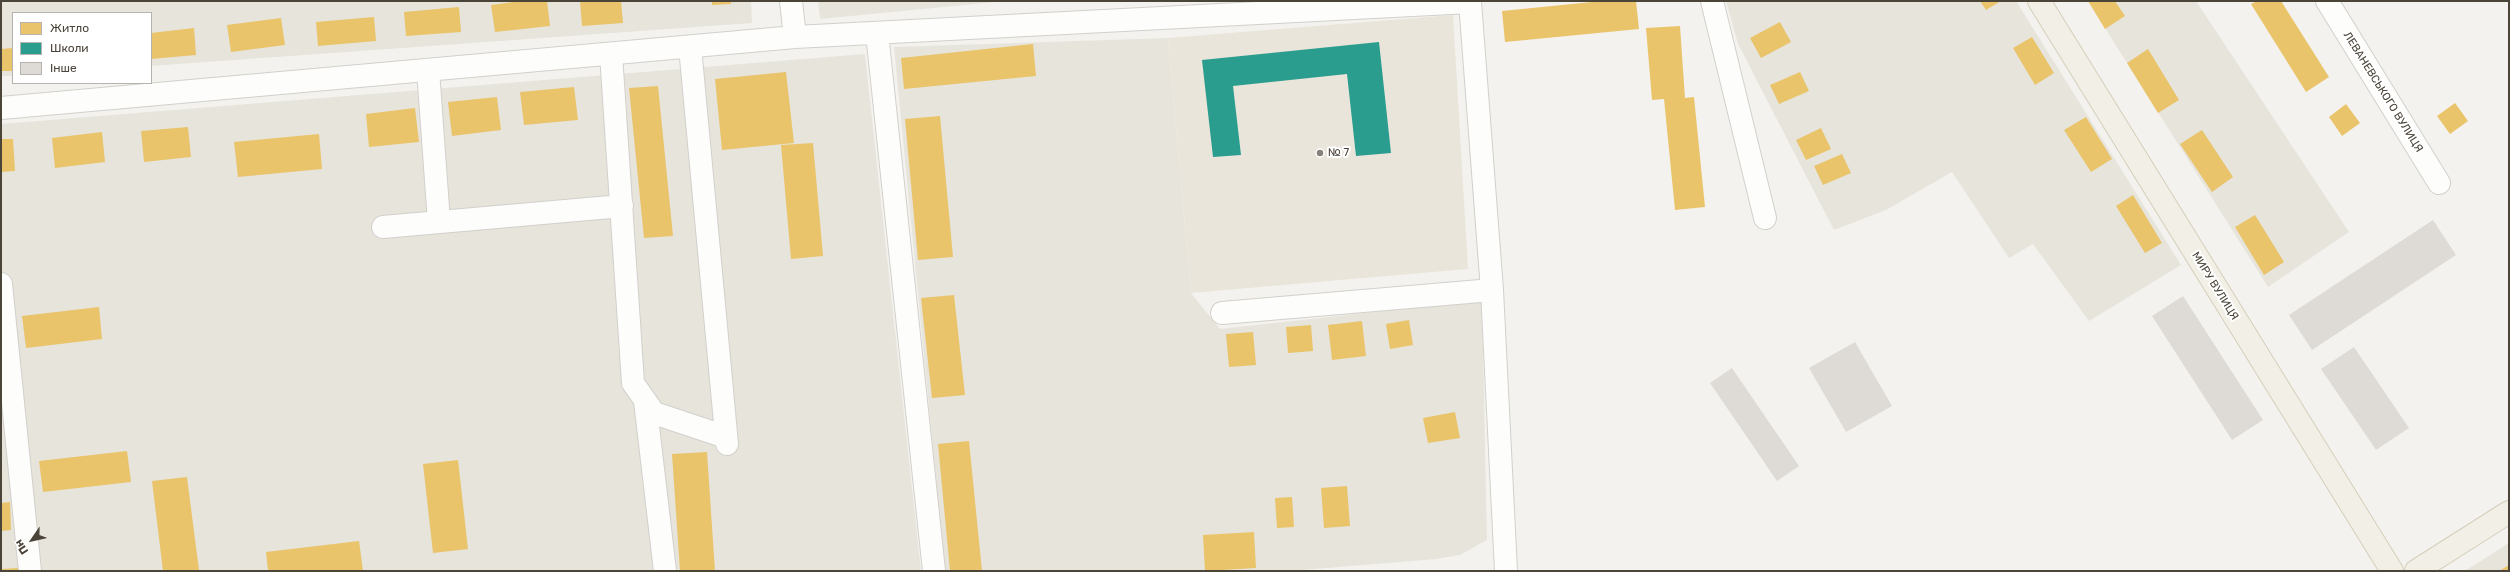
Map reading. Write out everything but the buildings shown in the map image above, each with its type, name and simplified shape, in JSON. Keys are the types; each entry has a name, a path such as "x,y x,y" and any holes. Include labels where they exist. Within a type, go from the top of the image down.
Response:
{"main road":[{"name":"МИРУ ВУЛИЦЯ","path":"2038,1 2392,571"},
{"path":"2416,571 2509,512"}],"street":[{"path":"791,1 795,37"},
{"path":"1,108 795,37 1472,1 1492,290 1506,571"},
{"path":"1712,1 1765,218"},
{"name":"ЛЕВАНЕВСЬКОГО ВУЛИЦЯ","path":"2327,1 2439,183"},
{"path":"877,33 934,571"},
{"path":"611,54 633,383 654,413 726,440 690,47"},
{"path":"428,70 440,222"},
{"path":"383,227 622,206"},
{"path":"1,284 30,571"},
{"path":"1222,313 1492,290"},
{"path":"645,401 665,571"}],"shaded area":[{"path":"1,1 751,1 752,23 152,66 152,12 12,12 12,76 1,76"},
{"path":"818,1 1006,1 820,19"},
{"path":"1726,1 2016,1 2181,265 2089,321 2033,244 2009,258 1952,172 1886,210 1834,230 1738,44"},
{"path":"2088,1 2196,1 2349,232 2268,287"},
{"name":"№ 7","path":"1453,15 1468,269 1191,293 1168,38"},
{"path":"1168,38 1191,293 1220,329 1482,300 1487,540 1460,555 1436,559 1290,571 945,571 894,47"},
{"path":"865,54 921,571 1,571 1,124"},
{"path":"2509,543 2509,571 2465,571"}],"place":[{"name":"№ 7","path":"1320,153"}]}
